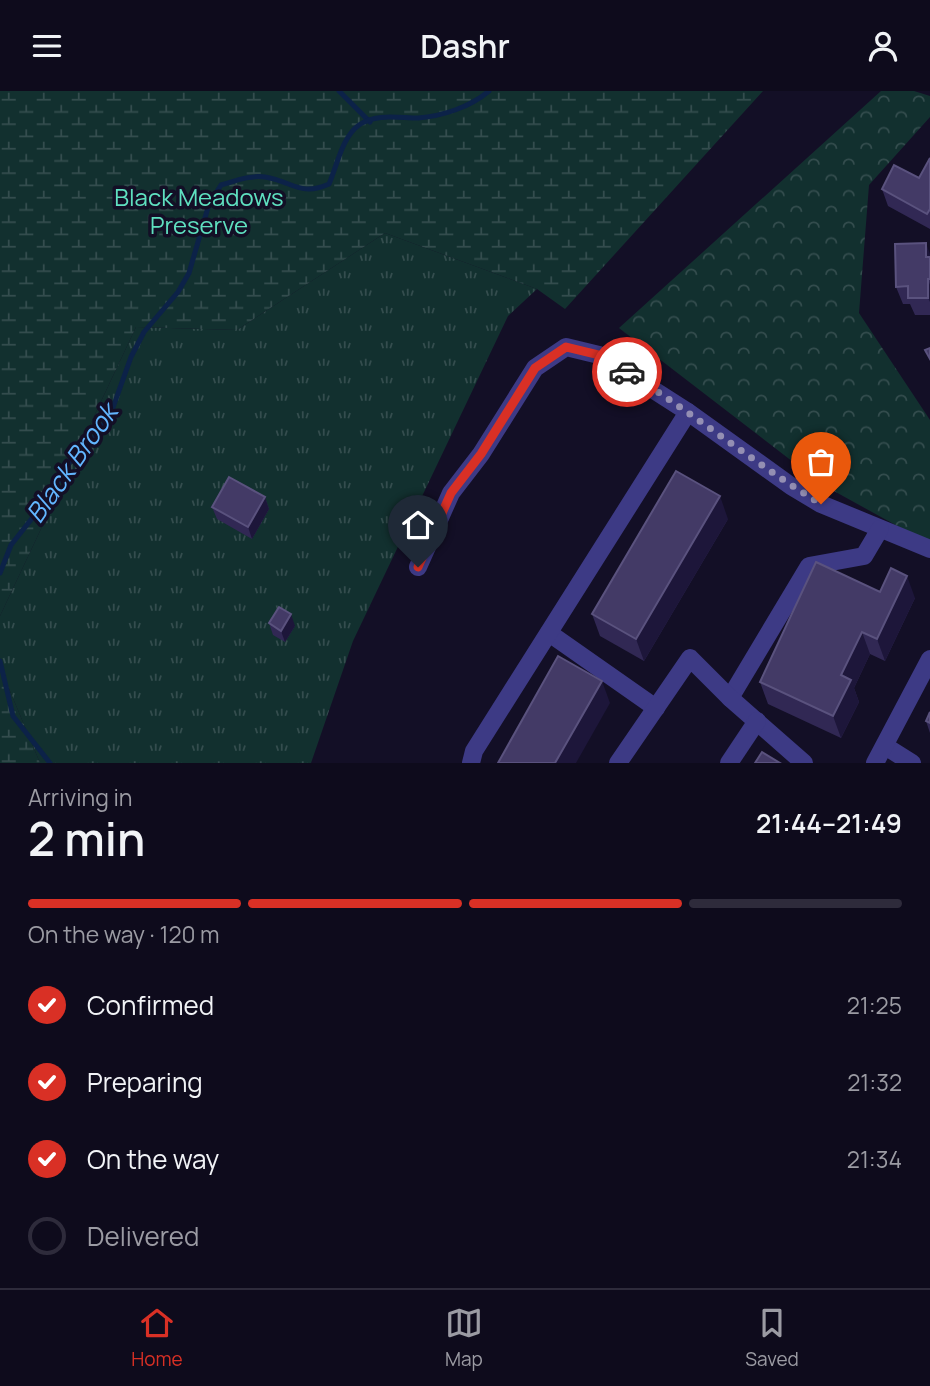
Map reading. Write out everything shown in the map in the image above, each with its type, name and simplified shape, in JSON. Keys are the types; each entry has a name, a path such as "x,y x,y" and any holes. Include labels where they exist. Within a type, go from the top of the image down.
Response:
{"street":[{"path":"418,567 451,493 481,454 535,368 566,347 599,355 688,412 791,486 821,504 930,548"},
{"path":"471,763 474,751 688,412"},
{"path":"730,698 809,566 864,555 880,529"},
{"path":"549,633 656,708"},
{"path":"618,763 690,658 730,698 804,763"},
{"path":"875,763 930,659"},
{"path":"729,763 757,721"},
{"path":"885,745 912,763"}],"green space":[{"name":"Black Meadows Preserve","path":"0,91 763,91 565,309 537,289 385,233 237,330 136,327 0,616"},
{"path":"881,91 914,91 930,96 930,117 869,185 859,313 930,420 930,544 823,485 619,328"},
{"path":"385,233 537,289 508,316 353,641 311,763 40,763 0,667 0,616 136,327 237,330"},
{"path":"0,667 40,763 0,763"}],"building":[{"path":"930,158 930,209 927,214 882,189 894,165 919,178"},
{"path":"926,243 926,257 930,257 928,298 908,298 908,286 896,287 895,244"},
{"path":"676,471 720,496 636,639 592,614"},
{"path":"229,477 265,497 248,527 212,507"},
{"path":"816,562 880,592 891,568 907,576 877,639 862,632 841,675 851,680 833,716 760,682"},
{"path":"279,607 291,614 281,631 269,623"},
{"path":"558,656 602,681 555,763 498,763"},
{"path":"762,752 780,763 755,763"}],"waterway":[{"path":"339,91 370,122"},
{"name":"Black Brook","path":"0,573 11,545 52,493 74,454 96,436 111,413 131,357 144,332 178,292 189,273 209,204 221,185 259,177 303,189 319,188 329,184 348,137 366,121 395,117 418,118 446,113 473,102 489,91"},
{"path":"0,661 13,716 50,763"}],"way so far":[{"path":"627,372 821,504"}],"route":[{"path":"418,567 451,493 481,454 535,368 566,347 599,355 627,372"}]}
